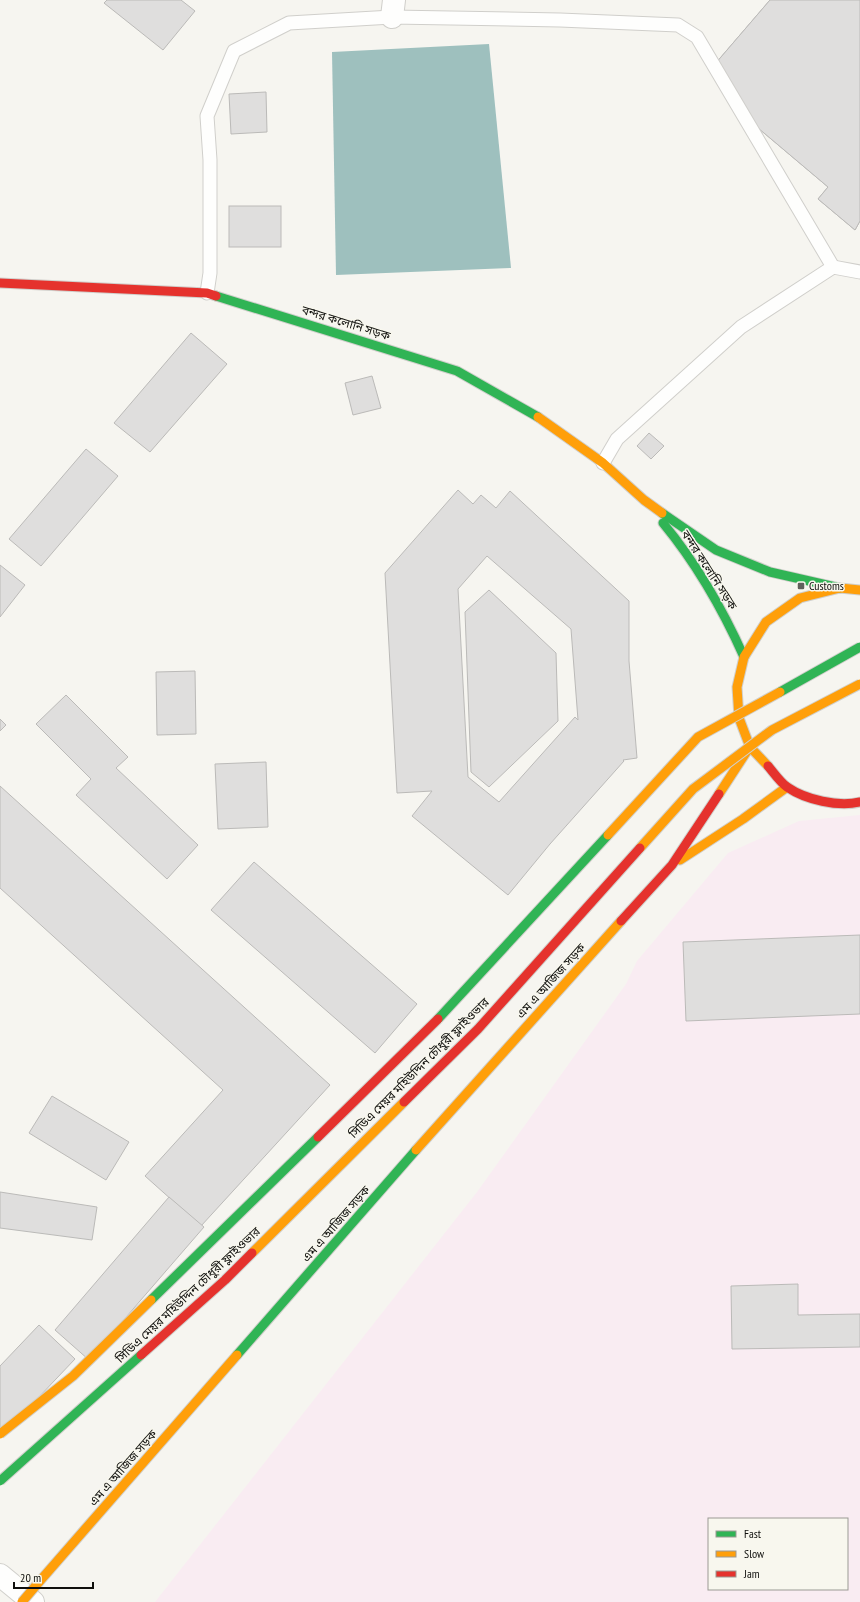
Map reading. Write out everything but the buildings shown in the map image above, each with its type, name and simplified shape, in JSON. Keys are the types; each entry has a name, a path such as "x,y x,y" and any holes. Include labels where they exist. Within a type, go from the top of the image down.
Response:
{"main road":[{"name":"বন্দর কলোনি সড়ক","path":"0,283 207,293 457,371 528,410 603,463 644,500 716,550 770,572 840,588"},
{"name":"বন্দর কলোনি সড়ক","path":"644,500 678,541 728,622 744,658"},
{"path":"860,590 840,588 800,598 766,622 744,658 737,687 739,718 750,747 787,787 818,801 851,804 860,802"},
{"path":"0,1434 73,1376 429,1029 698,737 860,647"},
{"name":"সিডিএ মেয়র মহিউদ্দিন চৌধুরী ফ্লাইওভার","path":"0,1481 224,1280 478,1028 693,789 772,730 860,684"},
{"name":"এম এ আজিজ সড়ক","path":"22,1602 36,1592 476,1082 672,865 750,747"},
{"name":"এম এ আজিজ সড়ক","path":"672,865 743,819 787,787"}],"street":[{"path":"0,1575 36,1592"}],"lane":[{"path":"207,293 210,273 210,160 207,116 234,51 288,23 393,9 560,20 678,25 697,37 833,267"},
{"path":"603,463 618,439 741,327 833,267 860,272"}],"shaded area":[{"path":"860,815 860,1602 155,1602 477,1192 626,984 637,961 728,853 799,821"}],"water":[{"path":"489,44 511,268 336,275 332,52"}],"traffic: fast":[{"path":"216,296 457,371 538,417"},
{"path":"662,513 716,550 770,572 840,588"},
{"path":"663,523 687,554 708,587 744,657"},
{"path":"780,692 860,647"},
{"path":"438,1019 608,835"},
{"path":"151,1300 318,1137"},
{"path":"237,1355 416,1150"},
{"path":"0,1481 141,1355"}],"traffic: slow":[{"path":"538,417 603,463 644,500 662,513"},
{"path":"768,766 750,747 739,718 737,687 744,657 766,622 800,598 840,588 860,590"},
{"path":"640,848 693,789 772,730 860,684"},
{"path":"608,835 698,737 780,692"},
{"path":"719,794 749,748"},
{"path":"680,860 743,819 787,787"},
{"path":"416,1150 621,921"},
{"path":"252,1253 404,1102"},
{"path":"0,1434 73,1376 151,1300"},
{"path":"39,1582 237,1355"},
{"path":"22,1602 39,1582"}],"traffic: jam":[{"path":"0,283 207,293 216,296"},
{"path":"768,766 784,785 803,796 832,803 842,804 860,802"},
{"path":"621,921 672,865 719,794"},
{"path":"404,1102 478,1029 640,848"},
{"path":"318,1137 438,1019"},
{"path":"141,1355 225,1280 252,1253"}],"place":[{"name":"Customs","path":"801,586"}]}
